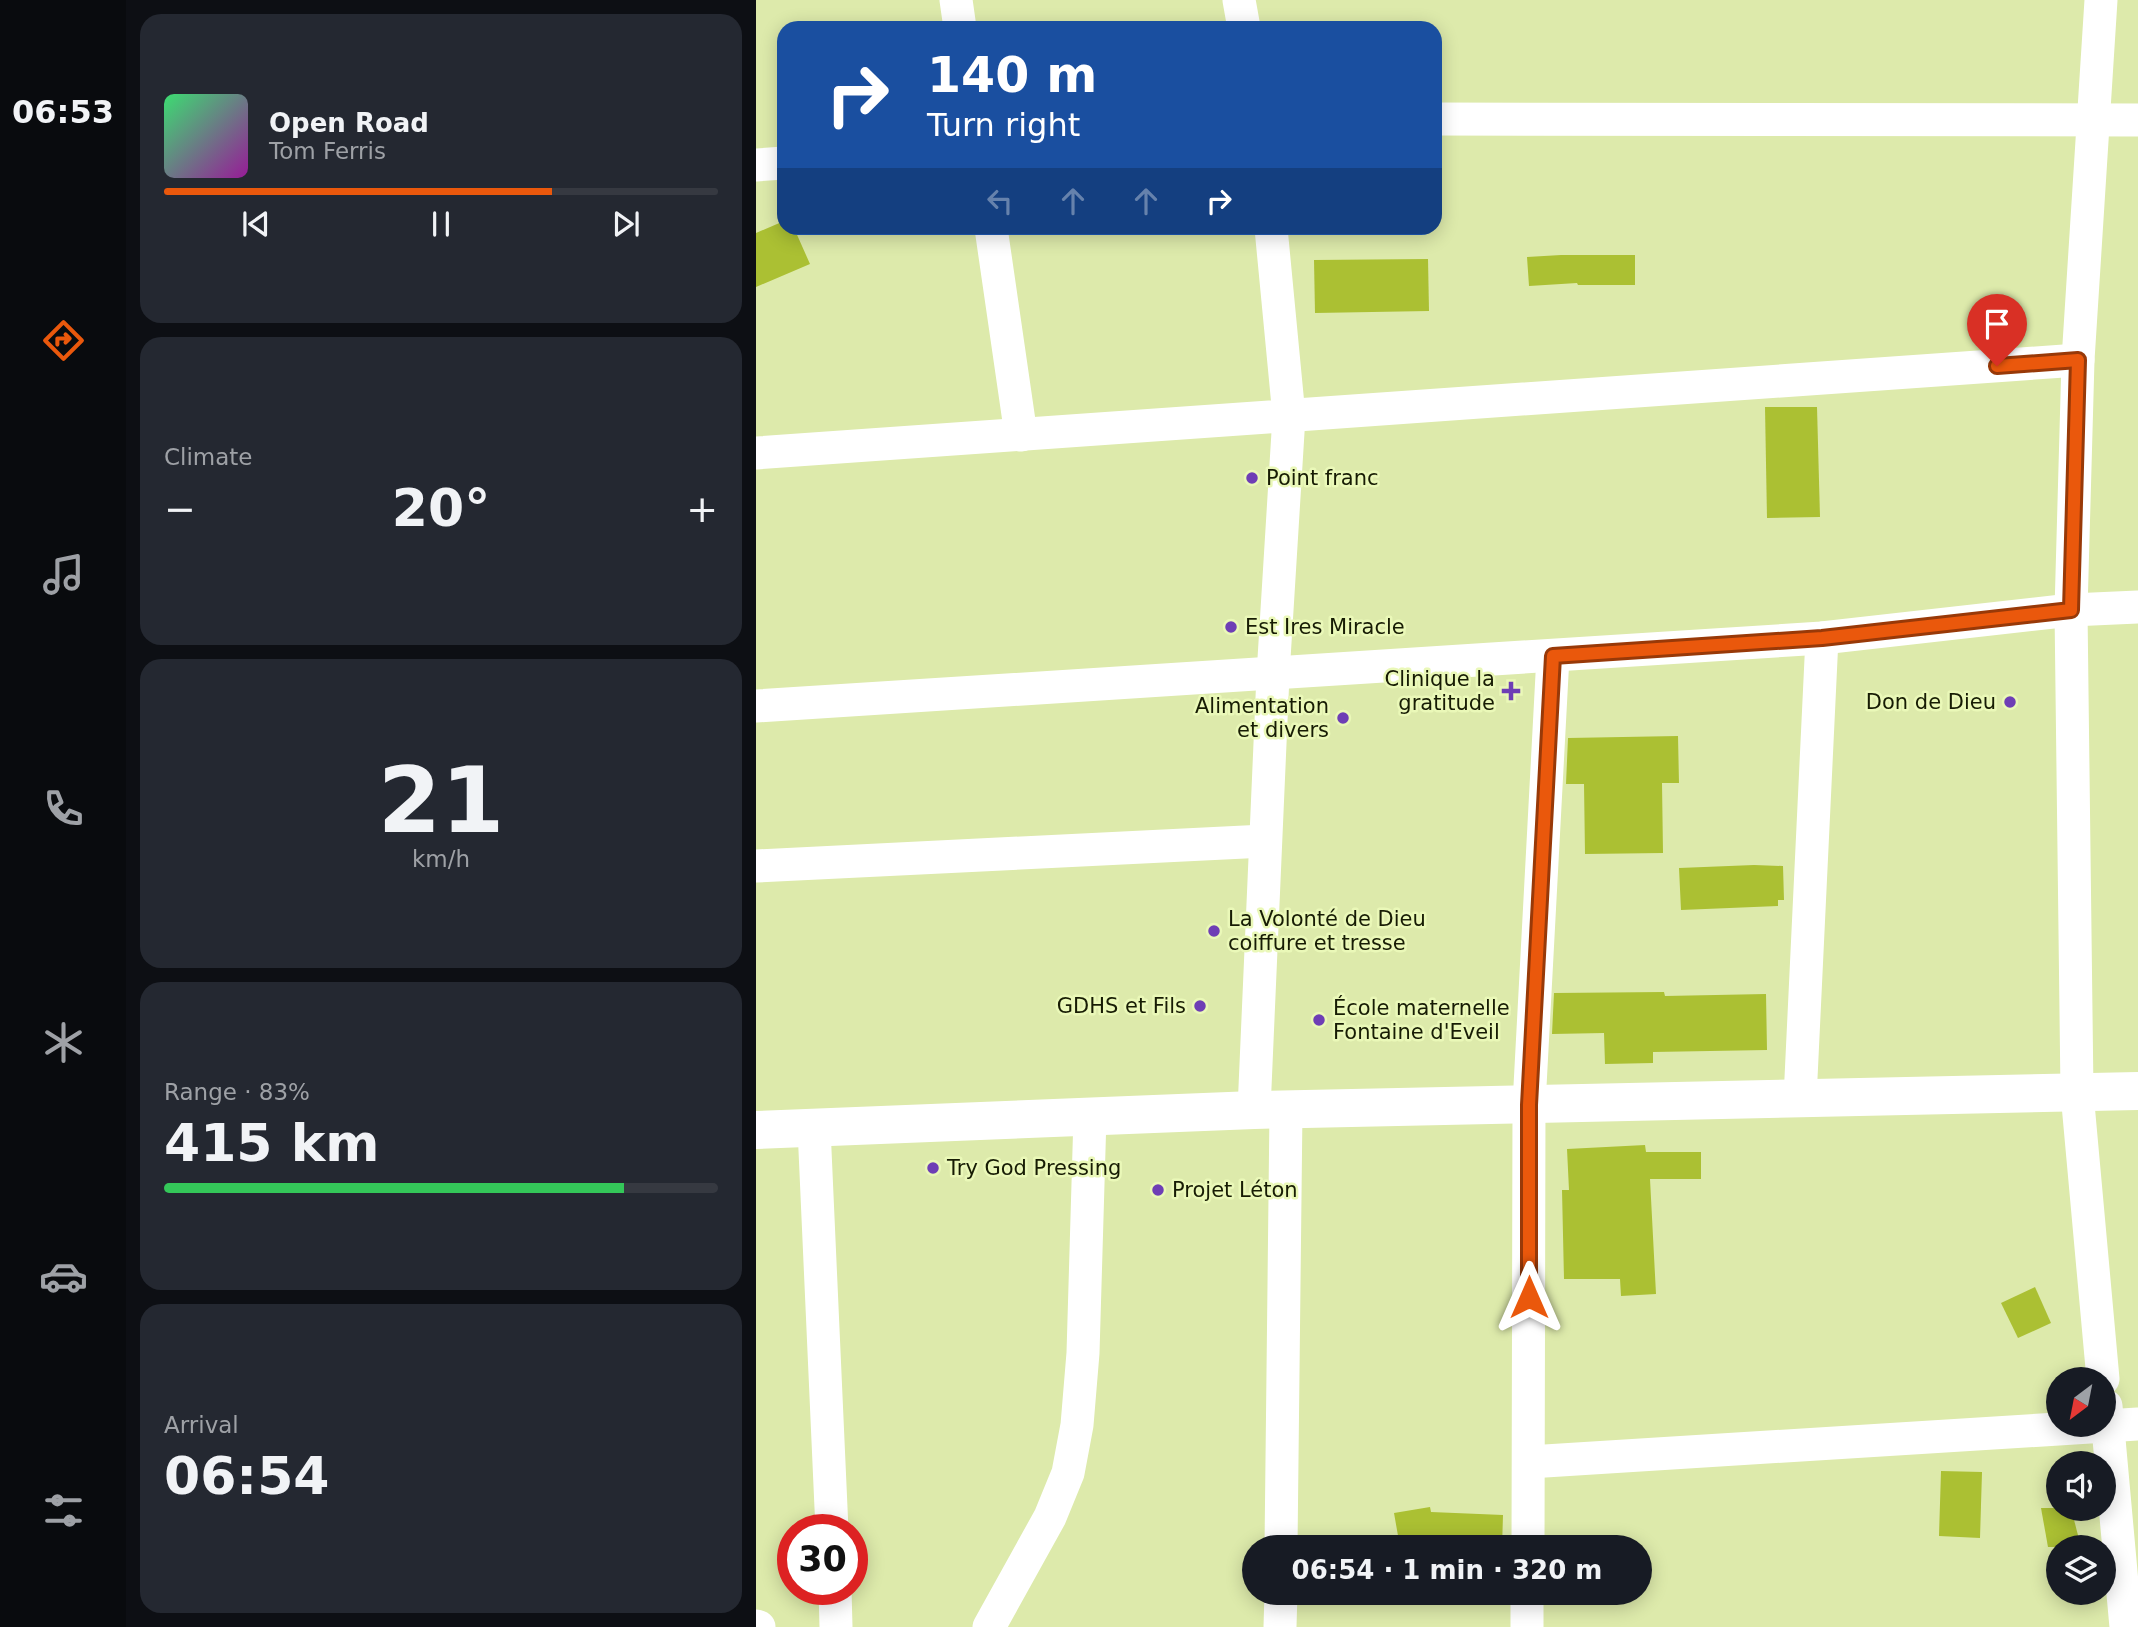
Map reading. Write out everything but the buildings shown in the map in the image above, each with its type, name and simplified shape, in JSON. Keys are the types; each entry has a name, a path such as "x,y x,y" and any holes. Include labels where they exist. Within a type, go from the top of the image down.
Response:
{"main road":[{"path":"756,1130 1270,1110 2138,1091"}],"street":[{"path":"956,0 959,21"},
{"path":"1239,0 1243,21"},
{"path":"2101,0 2078,360 2071,610 2077,1093 2102,1367"},
{"path":"1442,119 2138,120"},
{"path":"756,165 777,164"},
{"path":"992,235 1021,435"},
{"path":"1272,235 1289,416 1265,841 1281,1535"},
{"path":"756,453 2078,360"},
{"path":"756,706 1822,638 2071,610 2138,607"},
{"path":"1800,1099 1822,638"},
{"path":"1528,1535 1529,1105 1553,656"},
{"path":"756,866 1265,841"},
{"path":"989,1627 1050,1517 1068,1473 1077,1425 1083,1353 1090,1116"},
{"path":"814,1128 831,1514"},
{"path":"1529,1462 2123,1425 2126,1627"},
{"path":"835,1605 836,1627"},
{"path":"1280,1627 1281,1605"},
{"path":"1527,1605 1527,1627"}],"place":[{"name":"Point franc","path":"1252,478"},
{"name":"Est Ires Miracle","path":"1231,627"},
{"name":"Clinique la gratitude","path":"1511,691"},
{"name":"Don de Dieu","path":"2010,702"},
{"name":"Alimentation et divers","path":"1343,718"},
{"name":"La Volonté de Dieu coiffure et tresse","path":"1214,931"},
{"name":"GDHS et Fils","path":"1200,1006"},
{"name":"École maternelle Fontaine d'Eveil","path":"1319,1020"},
{"name":"Try God Pressing","path":"933,1168"},
{"name":"Projet Léton","path":"1158,1190"}],"route":[{"path":"1529,1297 1529,1105 1553,656 1822,638 2071,610 2078,360 1997,366"}]}
